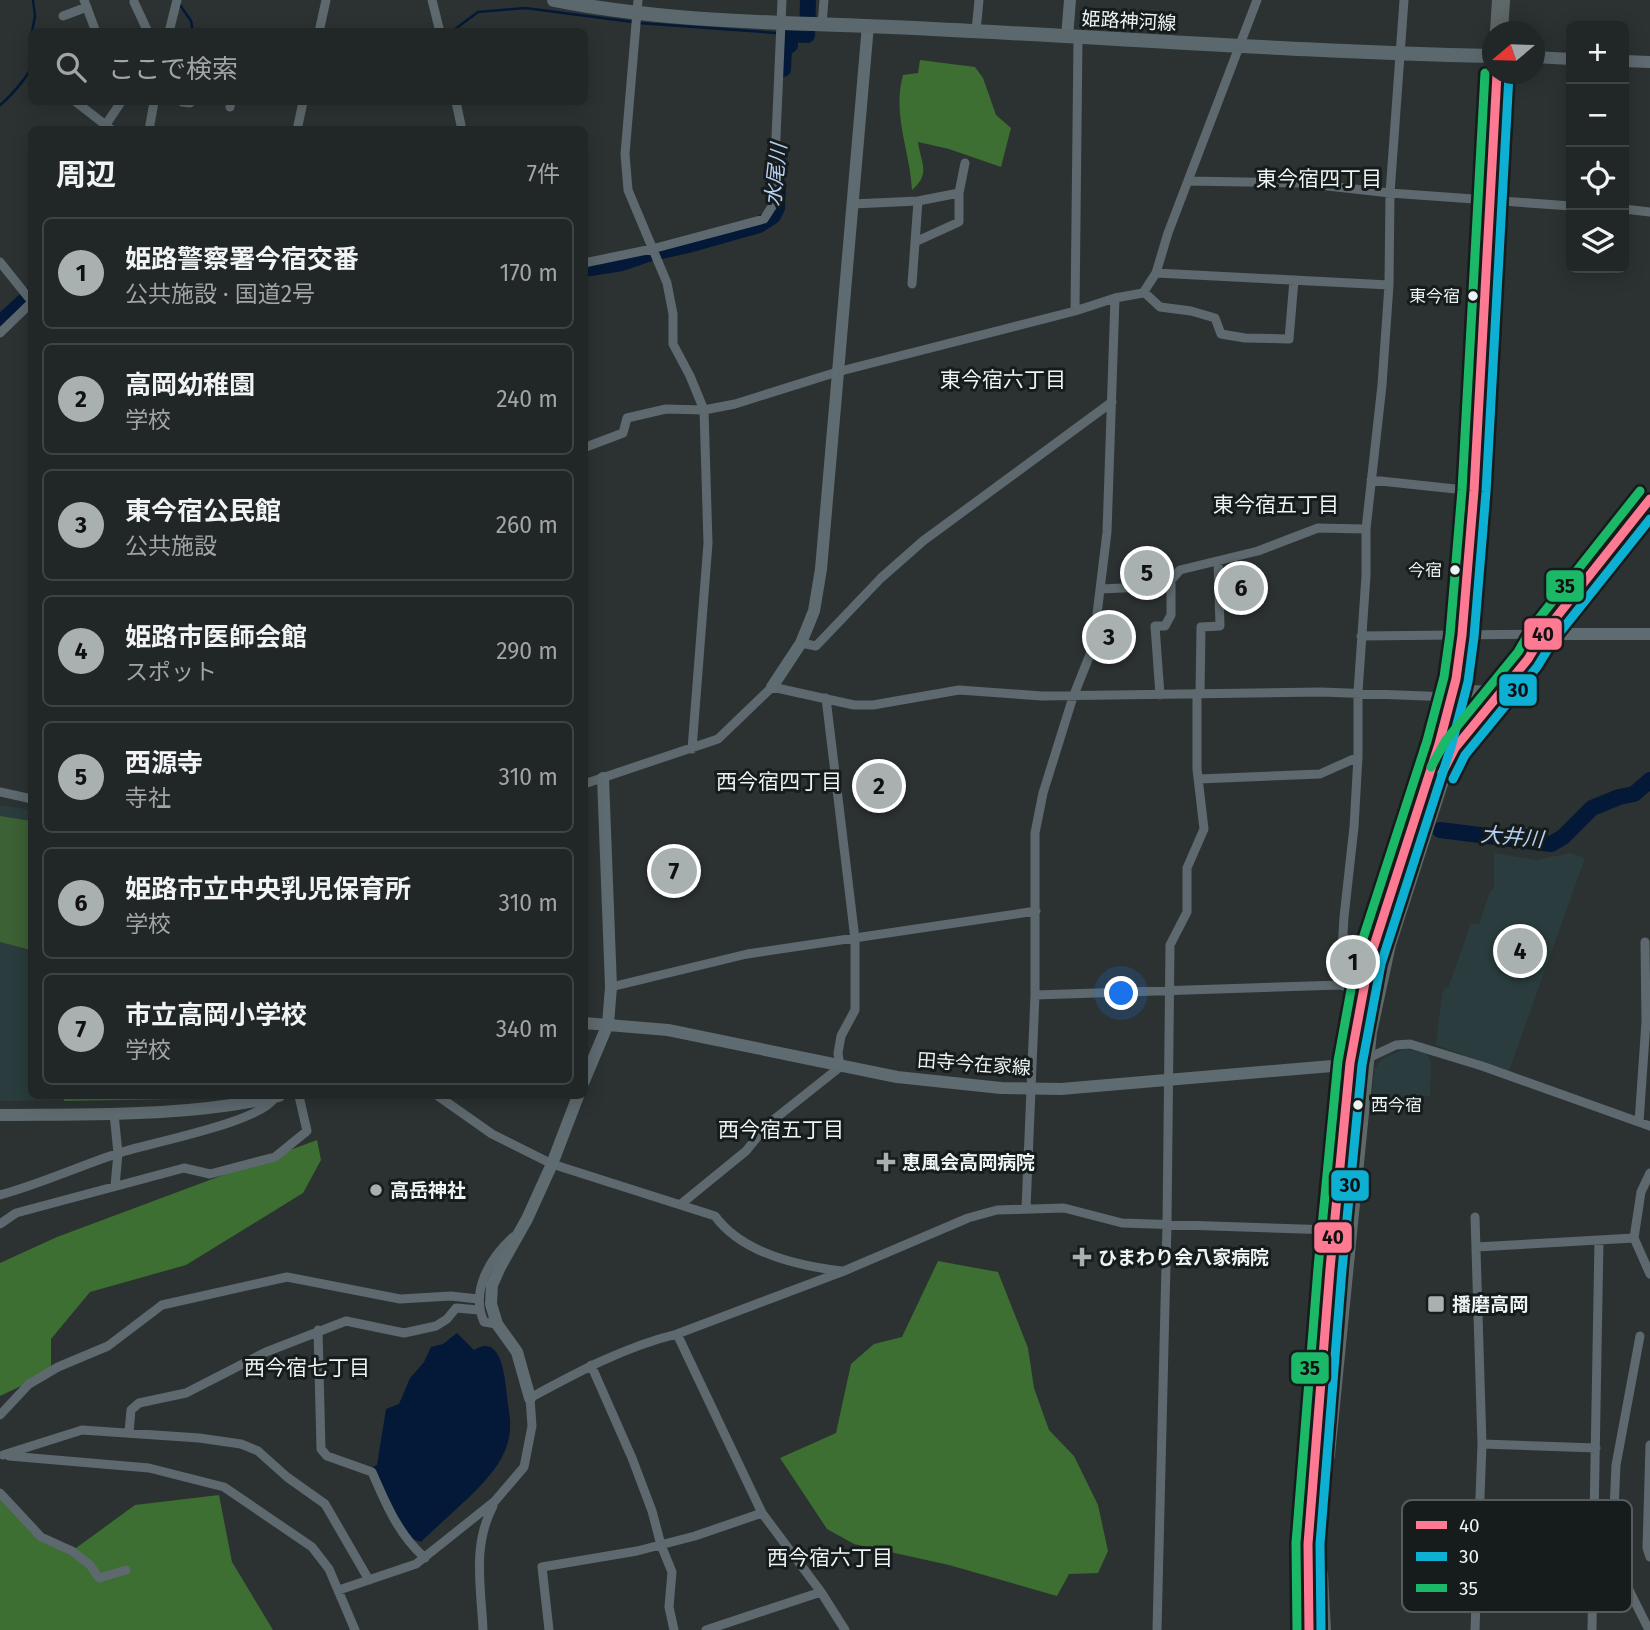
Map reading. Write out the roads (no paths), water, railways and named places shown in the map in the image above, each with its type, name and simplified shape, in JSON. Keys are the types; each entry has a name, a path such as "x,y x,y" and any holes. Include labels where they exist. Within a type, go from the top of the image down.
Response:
{"highway":[{"path":"1500,21 1501,0"},
{"path":"1322,1630 1319,1544 1363,990 1376,935 1439,744 1456,679 1474,491 1496,84"},
{"path":"1309,1630 1308,1544 1334,1230 1357,1061 1387,944 1444,768"}],"main road":[{"name":"姫路神河線","path":"554,0 782,23 868,25 1239,47 1482,56"}],"street":[{"path":"170,28 177,0"},
{"path":"320,28 326,0"},
{"path":"432,0 439,28"},
{"path":"588,262 654,253 764,219 773,205 782,0"},
{"path":"820,24 824,0"},
{"path":"975,31 979,0"},
{"path":"1070,0 1075,311"},
{"path":"588,446 623,433 627,418 666,409 704,410 735,404 837,372 1144,292 1156,273 1168,233 1257,0"},
{"path":"1340,985 1358,757 1358,692 1366,576 1366,529 1382,384 1389,285 1390,193 1404,0"},
{"path":"134,2 146,28"},
{"path":"63,16 85,4 94,28"},
{"path":"637,7 625,154 628,190 667,283 673,314 673,344 704,410 708,543 692,748"},
{"path":"588,783 718,738 772,687 801,643 814,611 821,569 868,25"},
{"path":"1545,58 1566,59"},
{"path":"1629,61 1650,62"},
{"path":"80,105 106,126"},
{"path":"110,126 120,105"},
{"path":"150,126 153,105"},
{"path":"298,126 302,105"},
{"path":"457,105 461,126"},
{"path":"915,242 959,222 959,193 965,163"},
{"path":"1188,181 1301,183 1390,193 1566,206"},
{"path":"852,204 918,201 959,193"},
{"path":"912,284 918,201"},
{"path":"1629,210 1650,212"},
{"path":"1,268 28,298"},
{"path":"1156,273 1389,285"},
{"path":"1144,292 1160,307 1191,311 1215,318 1221,334 1255,339 1289,339 1294,280"},
{"path":"1026,1208 1035,995 1035,833 1043,793 1073,697 1093,647 1107,532 1115,298"},
{"path":"0,333 28,306"},
{"path":"801,643 816,646 881,578 923,541 1112,402"},
{"path":"1371,480 1474,491"},
{"path":"1444,768 1455,748 1528,659 1543,634 1650,499"},
{"path":"1101,589 1166,586 1180,570 1258,551 1318,528 1366,529"},
{"path":"1157,1630 1167,1224 1170,945 1187,912 1187,868 1204,829 1199,779 1201,627 1220,626 1218,561"},
{"path":"1160,695 1154,626 1165,625 1171,615 1171,580"},
{"path":"772,687 854,705 873,705 959,690 1073,697 1358,692 1482,700 1490,695 1523,653 1543,634"},
{"path":"1361,636 1650,634"},
{"path":"1456,679 1466,689 1481,691 1490,689 1503,678"},
{"path":"681,1203 746,1151 767,1125 840,1067 838,1053 841,1037 855,1010 855,939 827,698"},
{"path":"1199,779 1320,774 1358,757"},
{"path":"588,1071 608,1024 611,987 603,778"},
{"path":"0,792 28,798"},
{"path":"611,987 747,954 1035,911"},
{"path":"1639,1122 1646,1022 1645,942"},
{"path":"1035,995 1340,985 1363,990"},
{"name":"田寺今在家線","path":"588,1023 668,1030 840,1067 954,1085 1061,1088 1357,1061"},
{"path":"1357,1061 1396,1045 1410,1044 1482,1066 1650,1126"},
{"path":"0,1115 114,1114 238,1099"},
{"path":"0,1195 118,1153 234,1120 270,1105 275,1099"},
{"path":"0,1224 16,1213 184,1168 210,1174 275,1157 307,1131 300,1099"},
{"path":"442,1099 492,1134 552,1164 715,1216 723,1228 736,1238 769,1253 817,1268 844,1271"},
{"path":"338,1590 416,1564 495,1501 524,1467 532,1426 530,1398 517,1352 497,1324 491,1304 492,1285 552,1164 577,1099"},
{"path":"114,1114 118,1153 115,1186"},
{"path":"1650,1173 1641,1192 1633,1238 1650,1274"},
{"path":"530,1398 591,1365 652,1340 677,1334 844,1271 968,1218 997,1210 1064,1208 1122,1223 1334,1230"},
{"path":"1475,1217 1482,1444 1480,1500"},
{"path":"497,1324 484,1322 478,1299 488,1268 505,1244 518,1235"},
{"path":"1476,1247 1633,1238"},
{"path":"1594,1500 1599,1240"},
{"path":"0,1415 29,1384 58,1367 108,1346 162,1306 287,1277 400,1299 451,1296 478,1299"},
{"path":"129,1432 131,1410 139,1404 186,1393 266,1352 318,1330 346,1321 404,1334 436,1326 447,1319 456,1308 479,1310"},
{"path":"318,1330 321,1449 327,1456 372,1472 393,1519 410,1545 425,1558"},
{"path":"677,1334 762,1513 821,1592 845,1630"},
{"path":"1614,1500 1616,1465 1640,1336"},
{"path":"591,1365 632,1458 672,1572 669,1607 674,1630"},
{"path":"1,1456 82,1430 199,1438 241,1444 258,1451 325,1504 369,1580"},
{"path":"1482,1444 1595,1448"},
{"path":"1650,1445 1647,1548 1650,1557"},
{"path":"1,1456 149,1468 224,1488 312,1547 329,1569 355,1630"},
{"path":"0,1493 41,1537 72,1551 90,1565 99,1578 126,1570"},
{"path":"483,1630 479,1560 481,1535 495,1501"},
{"path":"549,1630 542,1567 661,1545 762,1513"},
{"path":"706,1630 821,1592"},
{"path":"1632,1596 1649,1630"},
{"path":"1475,1630 1476,1612"},
{"path":"1592,1612 1592,1630"}],"water":[{"path":"457,1333 474,1350 483,1346 491,1347 496,1352 505,1379 510,1416 509,1436 501,1459 486,1480 421,1542 407,1537 387,1502 373,1467 377,1465 386,1409 399,1404 410,1378 424,1362 431,1347 443,1344"}],"waterway":[{"path":"33,0 35,16 33,28"},
{"name":"水尾川","path":"783,69 784,49 790,45 790,34 807,35 808,0"},
{"path":"180,5 191,21 192,28"},
{"path":"456,28 478,12 525,8 633,22"},
{"path":"639,23 790,34"},
{"path":"0,105 28,73"},
{"name":"水尾川","path":"588,268 622,263 759,225 773,216 777,208 778,185"},
{"name":"水尾川","path":"0,323 28,298"},
{"name":"大井川","path":"1440,830 1551,844 1563,837 1592,808 1634,794 1650,780"}],"place":[{"name":"東今宿","path":"1473,296"},
{"name":"今宿","path":"1455,570"},
{"name":"西源寺","path":"1147,573"},
{"name":"姫路市立中央乳児保育所","path":"1241,588"},
{"name":"東今宿公民館","path":"1109,637"},
{"name":"高岡幼稚園","path":"879,786"},
{"name":"市立高岡小学校","path":"674,871"},
{"name":"姫路市医師会館","path":"1520,951"},
{"name":"姫路警察署今宿交番","path":"1353,962"},
{"name":"西今宿","path":"1358,1105"},
{"name":"恵風会高岡病院","path":"886,1162"},
{"name":"高岳神社","path":"376,1190"},
{"name":"ひまわり会八家病院","path":"1082,1257"},
{"name":"播磨高岡","path":"1436,1304"}],"district":[{"name":"東今宿四丁目","path":"1319,179"},
{"name":"東今宿六丁目","path":"1003,380"},
{"name":"東今宿五丁目","path":"1276,505"},
{"name":"西今宿四丁目","path":"779,782"},
{"name":"西今宿五丁目","path":"781,1130"},
{"name":"西今宿七丁目","path":"307,1368"},
{"name":"西今宿六丁目","path":"830,1558"}]}
